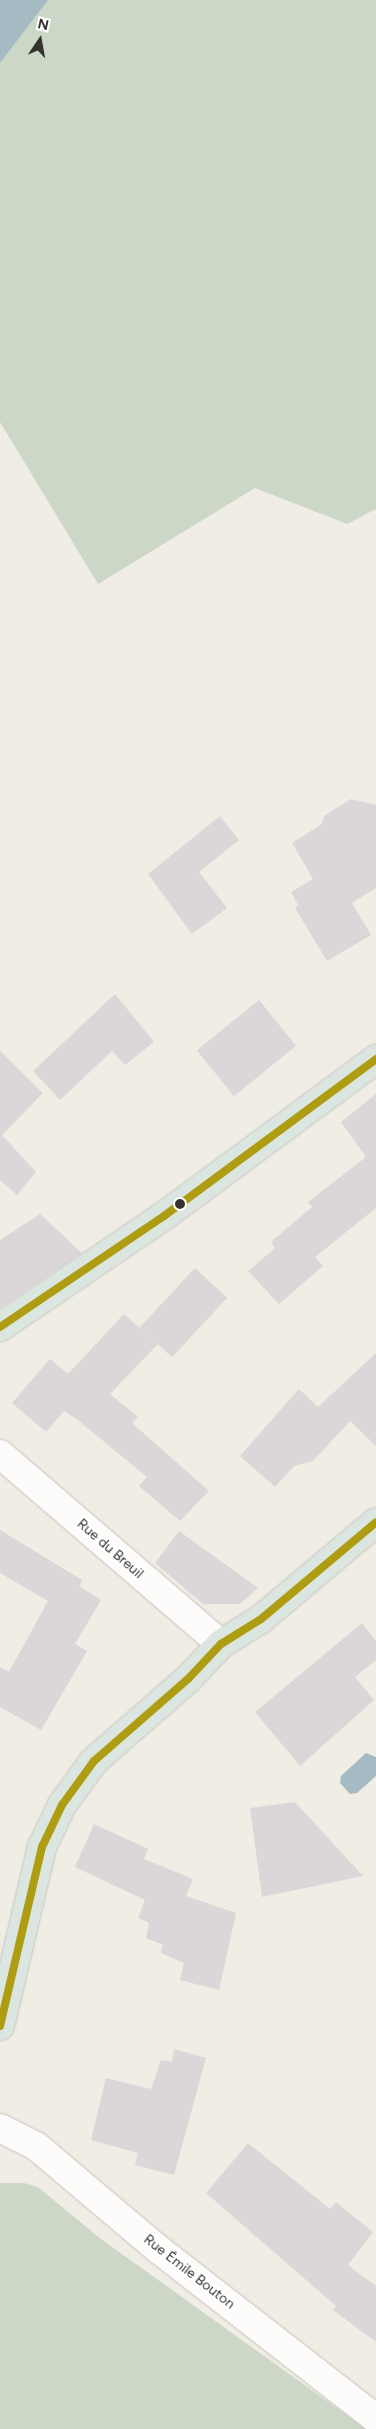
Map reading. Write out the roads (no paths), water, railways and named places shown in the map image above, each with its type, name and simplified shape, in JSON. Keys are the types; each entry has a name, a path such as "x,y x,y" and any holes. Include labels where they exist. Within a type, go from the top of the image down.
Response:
{"main road":[{"path":"0,1327 164,1216 376,1059"},
{"path":"0,2026 42,1847 62,1805 94,1761 194,1674 221,1644 261,1619 376,1522"}],"street":[{"name":"Rue du Breuil","path":"0,1454 221,1644"},
{"name":"Rue Émile Bouton","path":"0,2128 36,2146 158,2249 376,2418"}],"water":[{"path":"0,0 48,0 0,63"},
{"path":"366,1753 376,1757 376,1776 357,1793 350,1794 340,1783 341,1776"}]}
